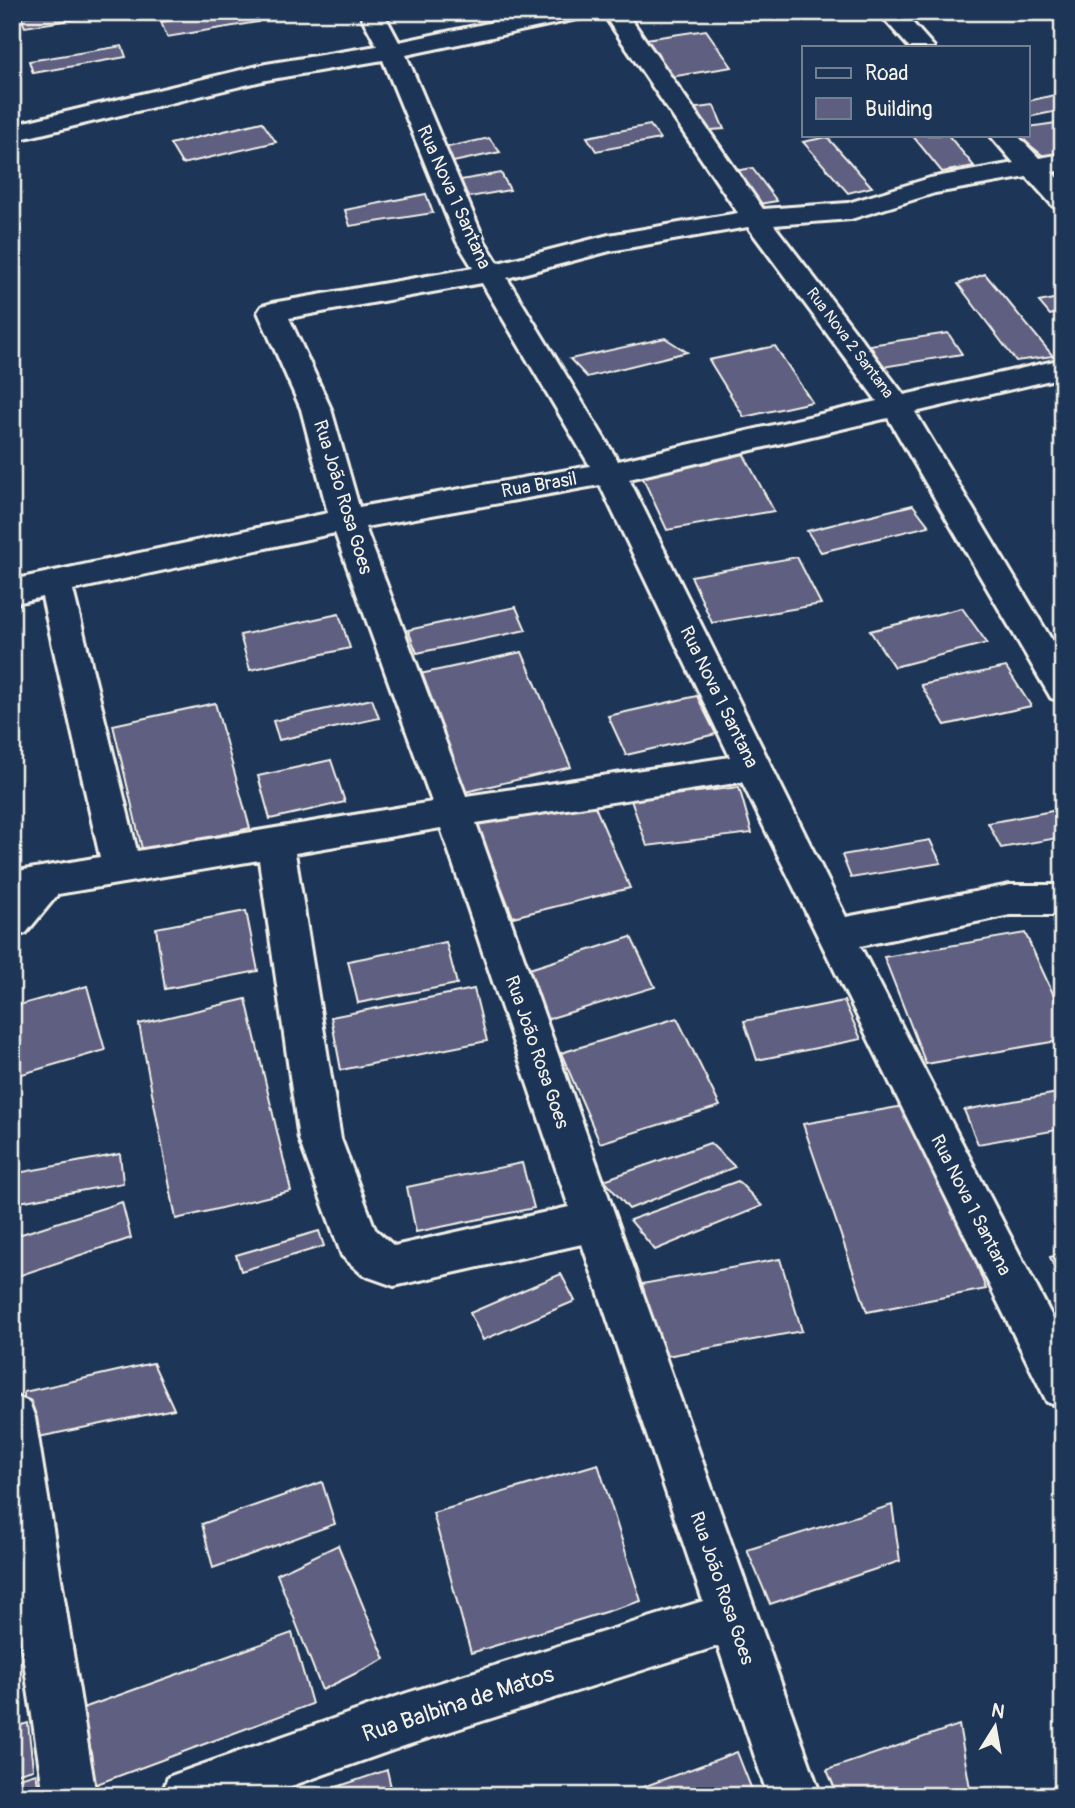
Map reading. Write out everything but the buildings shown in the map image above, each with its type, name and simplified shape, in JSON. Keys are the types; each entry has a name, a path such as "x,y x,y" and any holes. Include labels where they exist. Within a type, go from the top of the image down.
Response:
{"street":[{"name":"Rua Nova 1 Santana","path":"371,12 392,51 471,242 487,274 610,473 835,935 1063,1386"},
{"path":"12,134 266,72 392,51 577,12"},
{"name":"Rua Nova 2 Santana","path":"614,12 755,218 896,405 1063,688"},
{"path":"890,12 921,46"},
{"path":"1004,136 1063,200"},
{"path":"487,274 609,243 755,218 851,211 930,186 1063,162"},
{"name":"Rua João Rosa Goes","path":"487,274 272,312 316,409 346,520 454,812 795,1796"},
{"name":"Rua Brasil","path":"12,592 346,520 610,473 1063,368"},
{"path":"55,583 122,869"},
{"path":"12,922 29,884 454,812 752,767"},
{"path":"275,843 320,1139 359,1242 379,1261 394,1266 595,1221"},
{"path":"835,935 1010,900 1063,900"},
{"path":"12,1418 70,1796"},
{"name":"Rua Balbina de Matos","path":"187,1796 408,1719 731,1617"}]}
